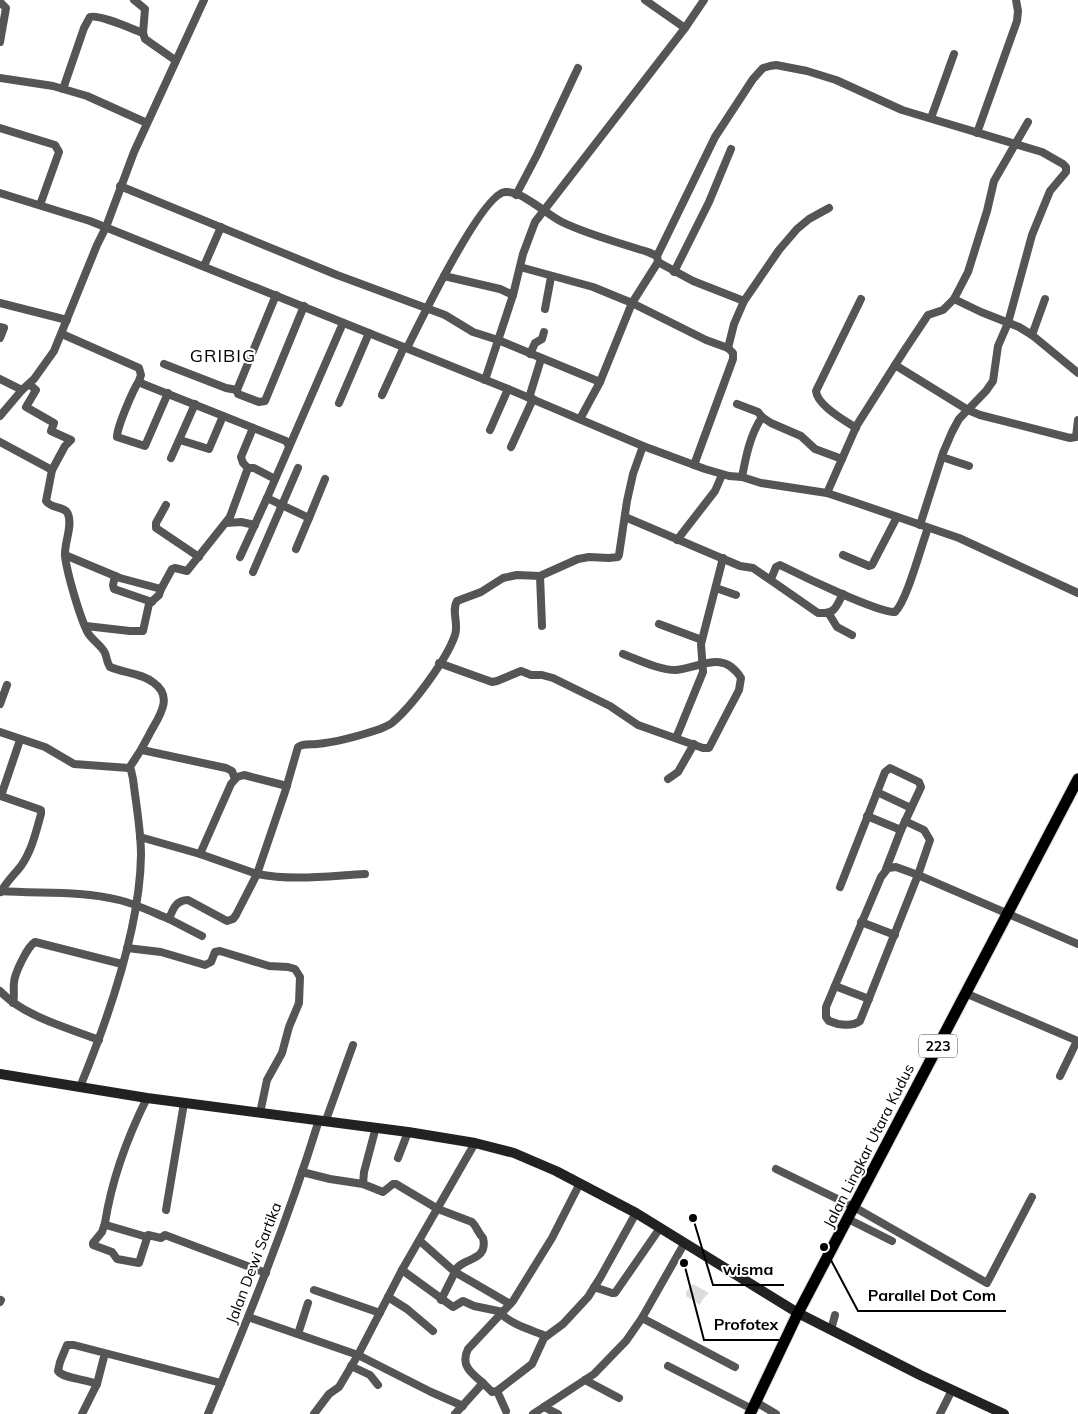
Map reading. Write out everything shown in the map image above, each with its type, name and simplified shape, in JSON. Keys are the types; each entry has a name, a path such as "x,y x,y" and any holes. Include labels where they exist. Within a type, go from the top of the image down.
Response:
{"main road":[{"name":"Jalan Lingkar Utara Kudus","path":"798,1314 1078,779"},
{"path":"0,1074 147,1098 408,1132 475,1143 528,1158 636,1213 798,1314 1004,1414"},
{"name":"223","path":"752,1408 798,1314"}],"street":[{"path":"134,0 145,9 143,33 148,41 175,60"},
{"path":"0,416 48,361 62,334 106,227 120,186 175,60 204,0"},
{"path":"645,0 685,28"},
{"path":"485,380 513,295 522,254 535,222 685,28 704,0"},
{"path":"977,133 1017,21 1016,0"},
{"path":"0,2 6,8 0,42"},
{"path":"63,89 84,28 90,17 102,18 143,33"},
{"path":"931,118 954,54"},
{"path":"580,419 600,382 632,303 658,259 715,136 743,93 763,68 776,65 807,71 836,80 902,110 1042,152 1063,164 1066,170 1050,191 1032,235 1008,323 998,346 993,381 959,419 952,432 920,525"},
{"path":"516,195 537,156 578,68"},
{"path":"0,78 63,89 95,99 147,123"},
{"path":"827,494 856,428 895,365 928,315 942,310 954,299 968,272 987,211 994,181 1028,122"},
{"path":"0,128 55,145 59,152 40,205"},
{"path":"674,272 709,202 731,149"},
{"path":"120,186 337,275 445,315 466,329 498,340 600,382"},
{"path":"382,395 444,276 473,226 494,198 506,192 516,195 561,221 658,259 674,272 744,302"},
{"path":"0,193 81,217 406,347 643,446 694,465 722,475 742,477 761,483 827,494 897,517 959,538 1078,593"},
{"path":"728,348 734,324 744,302 774,256 797,229 809,219 829,208"},
{"path":"204,266 221,227"},
{"path":"520,267 593,287 632,303 706,340 728,348 733,353 733,359 694,465"},
{"path":"444,276 500,289 513,295"},
{"path":"545,309 551,277"},
{"path":"237,390 276,295"},
{"path":"856,428 823,404 818,399 816,390 860,299"},
{"path":"954,299 1032,335 1078,373"},
{"path":"1032,335 1045,299"},
{"path":"0,303 67,320"},
{"path":"164,364 226,388 237,390 238,394 259,402 265,401 304,306"},
{"path":"240,557 343,323"},
{"path":"0,326 4,328 0,338"},
{"path":"530,354 535,342 542,339 544,332"},
{"path":"339,403 369,333"},
{"path":"62,334 139,368 141,375 123,416 116,435 117,437 145,446 168,394"},
{"path":"511,446 531,398 541,359"},
{"path":"895,365 968,410 988,418 1070,438 1076,436 1078,420"},
{"path":"0,379 22,390"},
{"path":"139,381 286,441 289,446"},
{"path":"29,384 36,390 26,407 54,423 51,431 71,440 65,446 52,470 46,501 50,506 65,510 68,513 65,555 77,604 88,632 105,652 106,662 110,668 148,679 155,683 163,694 162,713 142,750 129,768"},
{"path":"490,430 508,389"},
{"path":"172,458 195,404"},
{"path":"737,404 758,412 771,423 801,436 816,449 842,459"},
{"path":"180,440 209,449 223,416"},
{"path":"742,477 752,438 762,417"},
{"path":"253,428 241,457 243,463 248,468 254,468 275,479"},
{"path":"0,442 52,470"},
{"path":"169,919 177,904 188,900 227,921 236,916 257,874 287,786 298,747 301,744 333,743 380,729 392,723 406,709 439,663 456,634 457,624 454,606 457,601 481,592 502,578 516,575 540,576 578,558 609,558 618,556 633,474 643,446"},
{"path":"942,457 969,466"},
{"path":"86,626 140,632 144,629 147,612 152,602 159,596 172,569 175,568 187,572 226,523 248,468"},
{"path":"254,572 298,468"},
{"path":"677,540 715,491 722,475"},
{"path":"296,549 325,479"},
{"path":"267,498 309,518"},
{"path":"166,505 156,523 156,528 199,556"},
{"path":"625,517 740,566 753,568 818,613 833,611"},
{"path":"844,555 869,566 872,565 897,517"},
{"path":"226,523 241,522 254,525"},
{"path":"771,580 776,567 780,565 843,594 895,612 900,607 928,528"},
{"path":"65,555 115,576 161,590"},
{"path":"676,738 703,672 700,652 702,640 723,558"},
{"path":"115,576 114,589 152,602"},
{"path":"540,576 542,626"},
{"path":"716,588 736,595"},
{"path":"843,594 833,611 837,626 852,635"},
{"path":"659,624 702,640"},
{"path":"439,663 492,682 497,682 521,671 531,675 553,678 610,706 638,725 707,749 712,746 739,690 741,681 738,673 722,664 709,662 676,670 659,667 623,654"},
{"path":"0,704 7,685"},
{"path":"0,732 45,747 74,764 129,768"},
{"path":"20,740 1,796 41,810 42,814 33,844 1,892 92,894 136,905 202,936"},
{"path":"668,780 678,772 694,744"},
{"path":"142,750 226,768 232,771 235,779"},
{"path":"80,1086 99,1040 127,948 136,905 140,878 140,837 133,779 129,768"},
{"path":"840,887 885,772 890,768 919,782 920,788 905,821 901,830 886,869 861,922 826,1012 826,1018 830,1022 851,1024 859,1022 869,999 930,840 924,830 905,821"},
{"path":"200,854 231,784 235,779 244,775 287,786"},
{"path":"877,792 911,808"},
{"path":"867,816 901,830"},
{"path":"140,837 200,854 257,874 276,878 365,874"},
{"path":"886,869 896,867 918,875 1078,944"},
{"path":"861,922 895,934"},
{"path":"13,1002 15,993 14,983 28,949 35,942 122,964"},
{"path":"127,948 161,952 205,965 211,962 215,952 220,951 269,966 288,967 298,972 300,977 298,1003 282,1053 267,1080 260,1112"},
{"path":"835,986 869,999"},
{"path":"0,991 13,1002 37,1015 99,1040"},
{"path":"965,993 1077,1041 1060,1076"},
{"name":"Jalan Dewi Sartika","path":"208,1414 266,1273 302,1172 352,1045"},
{"path":"147,1098 131,1131 118,1167 102,1232 93,1245 112,1252 114,1258 139,1264 147,1237"},
{"path":"166,1210 184,1103"},
{"path":"364,1184 364,1172 376,1128"},
{"path":"398,1158 408,1132"},
{"path":"314,1414 329,1394 339,1387 352,1366 402,1270 475,1143"},
{"path":"776,1169 854,1206 987,1283 1032,1197"},
{"path":"302,1172 330,1179 364,1184 383,1192 396,1184 438,1209 472,1222 483,1238 483,1247 476,1258 459,1265 441,1300"},
{"path":"580,1183 530,1276 510,1304 470,1347 465,1357 465,1362 470,1372 492,1392 497,1391 532,1364 546,1336 559,1328 576,1312 594,1287 636,1213"},
{"path":"848,1219 892,1241"},
{"path":"105,1223 106,1225 147,1237 149,1235 161,1238 165,1235 266,1273"},
{"path":"594,1287 615,1293 660,1228"},
{"path":"420,1241 455,1272 510,1304"},
{"path":"533,1414 585,1380 611,1358 642,1318 684,1244"},
{"path":"402,1270 454,1308 463,1301 474,1306 502,1312 521,1328 526,1328 546,1336"},
{"path":"314,1290 380,1313"},
{"path":"388,1297 407,1309 433,1331"},
{"path":"298,1334 308,1303"},
{"path":"831,1330 836,1315"},
{"path":"248,1317 358,1355 462,1406"},
{"path":"642,1318 735,1366"},
{"path":"97,1384 62,1375 58,1371 64,1349 68,1345 157,1365 221,1383"},
{"path":"82,1414 97,1384 105,1353"},
{"path":"352,1366 370,1375 378,1385"},
{"path":"668,1366 752,1408 776,1414"},
{"path":"585,1380 619,1398"},
{"path":"455,1414 483,1383"},
{"path":"940,1414 952,1390"},
{"path":"497,1391 506,1411"},
{"path":"544,1407 558,1414"}],"shaded area":[{"path":"693,1284 709,1293 700,1305 686,1296 686,1292"}],"place":[{"name":"wisma","path":"693,1218"},
{"name":"Parallel Dot Com","path":"824,1247"},
{"name":"Profotex","path":"684,1263"}],"district":[{"name":"GRIBIG","path":"223,356"}]}
